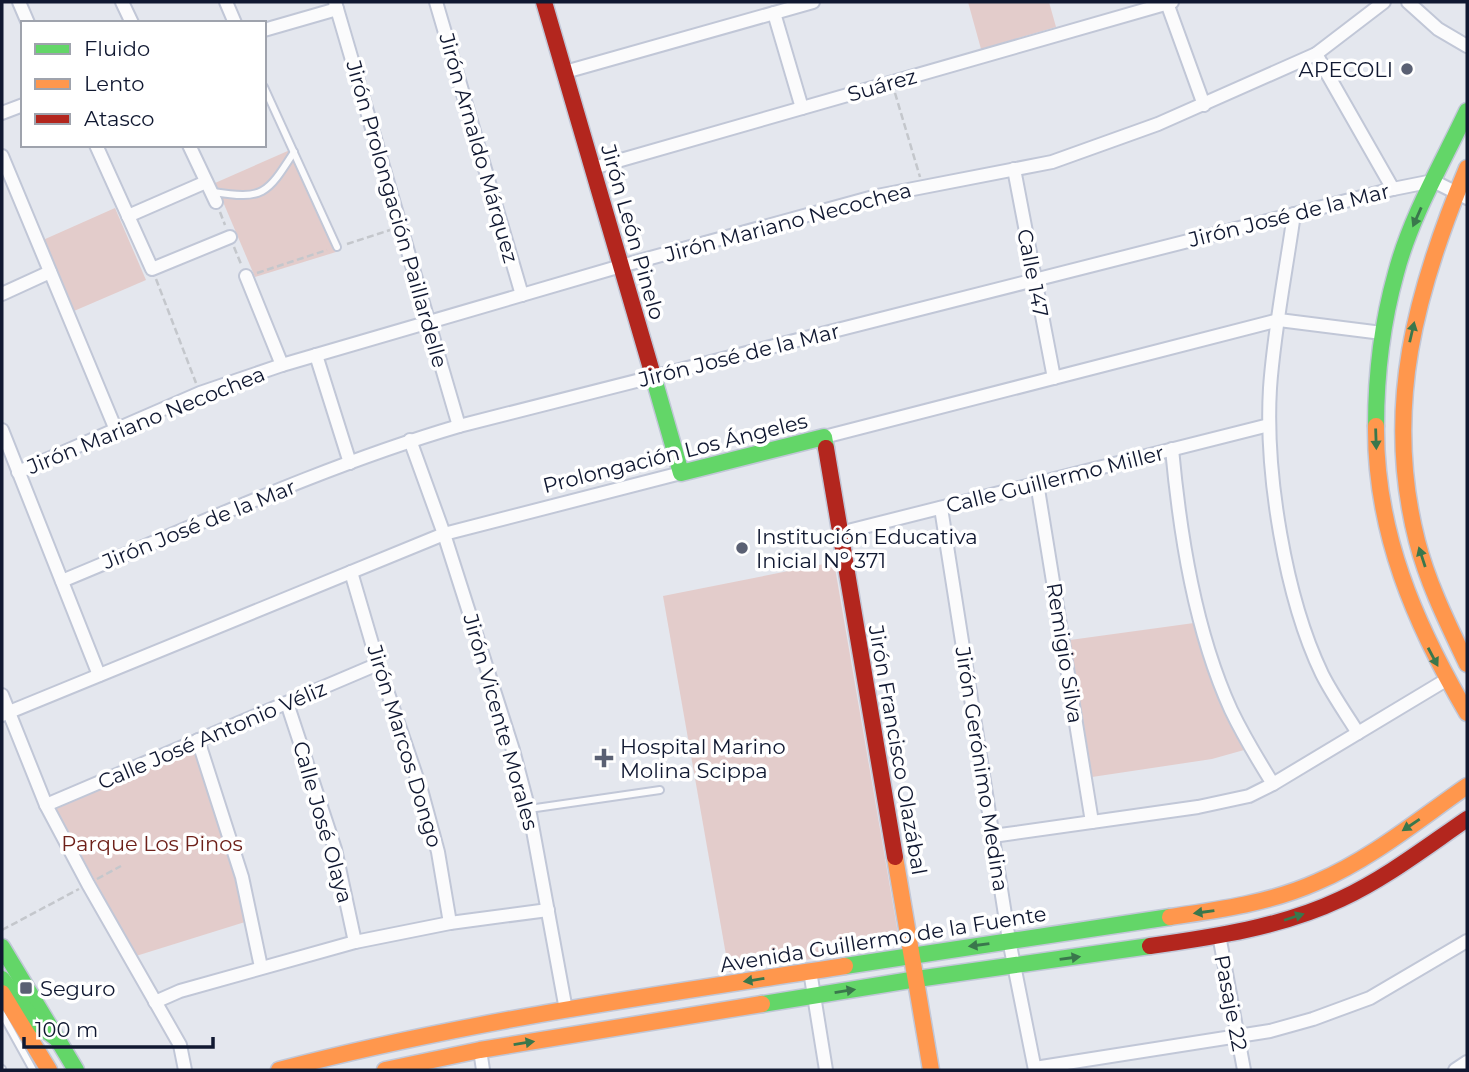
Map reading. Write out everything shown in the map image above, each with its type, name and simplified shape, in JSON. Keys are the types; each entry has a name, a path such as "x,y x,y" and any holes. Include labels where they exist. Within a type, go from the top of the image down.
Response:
{"main road":[{"name":"Jirón León Pinelo","path":"544,2 681,473"},
{"path":"1467,111 1407,239 1396,271 1382,333 1375,412 1382,512 1391,550 1422,636 1467,713"},
{"path":"1467,168 1462,195 1432,257 1408,349 1404,381 1403,449 1415,535 1441,613 1467,664"},
{"name":"Prolongación Los Ángeles","path":"681,473 824,437"},
{"name":"Jirón Francisco Olazábal","path":"824,437 931,1070"},
{"name":"Avenida Guillermo de la Fuente","path":"279,1070 362,1047 566,1010 911,954 1218,910 1294,891 1330,876 1467,786"},
{"path":"384,1070 480,1050 916,979 1266,926 1340,900 1375,881 1467,819"},
{"path":"2,947 76,1070"},
{"path":"2,979 36,1023 57,1039"},
{"path":"2,993 49,1070"}],"street":[{"path":"19,2 27,21"},
{"path":"122,2 131,21"},
{"path":"226,2 234,21"},
{"name":"Jirón Arnaldo Márquez","path":"436,2 522,295"},
{"path":"565,72 813,2"},
{"path":"1170,2 1204,105"},
{"name":"Suárez","path":"593,168 1170,2"},
{"name":"Jirón Mariano Necochea","path":"18,472 200,393 282,365 621,266 877,196 1052,162 1204,105 1316,54 1384,2"},
{"path":"1408,2 1438,29 1467,46"},
{"path":"266,29 335,5"},
{"name":"Jirón Prolongación Paillardelle","path":"335,5 459,426"},
{"path":"774,13 802,108"},
{"path":"1316,54 1393,188"},
{"path":"2,113 21,106"},
{"path":"97,147 152,269 230,237"},
{"path":"128,216 211,192 190,147"},
{"path":"2,156 116,430"},
{"name":"Calle 147","path":"1013,169 1054,377"},
{"path":"1433,181 1462,195"},
{"name":"Jirón José de la Mar","path":"62,580 410,440 1393,188 1433,181"},
{"path":"1294,214 1270,387 1269,425 1275,492 1298,613 1323,675 1358,733"},
{"path":"2,294 50,272"},
{"path":"246,276 282,365"},
{"name":"Prolongación Los Ángeles","path":"824,437 1279,320 1382,333"},
{"path":"316,355 350,463"},
{"name":"Calle Guillermo Miller","path":"840,533 1269,425"},
{"path":"2,430 99,675"},
{"name":"Jirón Vicente Morales","path":"410,440 444,534 513,750 529,809 566,1010"},
{"path":"1172,449 1183,539 1211,655 1230,708 1273,784"},
{"name":"Prolongación Los Ángeles","path":"5,713 444,534 681,473"},
{"name":"Remigio Silva","path":"1037,483 1092,822"},
{"name":"Jirón Gerónimo Medina","path":"941,508 1013,966 1035,1069"},
{"name":"Jirón Marcos Dongo","path":"351,572 378,664 422,793 438,852 450,923"},
{"name":"Calle José Antonio Véliz","path":"46,805 378,664"},
{"path":"993,836 1198,807 1250,796 1446,680"},
{"path":"2,695 5,713 46,805 180,1045 185,1070"},
{"name":"Calle José Olaya","path":"287,703 335,849 355,942"},
{"path":"198,740 242,877 261,967"},
{"path":"155,1002 180,991 355,942 450,923 548,910"},
{"name":"Pasaje 22","path":"1219,935 1244,1070"},
{"path":"1035,1069 1238,1037 1312,1019 1370,998 1467,941"},
{"path":"810,971 826,1070"},
{"path":"480,1050 483,1070"},
{"path":"1455,1070 1467,1062"}],"lane":[{"path":"266,91 337,247"},
{"path":"211,192 244,197 268,189 294,152"},
{"path":"529,809 660,790"},
{"path":"2,1014 33,1070"}],"path":[{"path":"891,82 923,187"},
{"path":"246,276 400,226"},
{"path":"152,269 200,393"},
{"path":"2,930 121,866"}],"green space":[{"path":"968,2 1049,2 1056,27 981,49"},
{"path":"290,150 336,252 255,277 215,183"},
{"path":"115,208 146,280 74,311 43,240"},
{"path":"834,562 900,945 729,972 663,596"},
{"path":"1194,623 1214,688 1244,750 1212,759 1092,777 1070,640"},
{"name":"Parque Los Pinos","path":"195,751 237,881 245,922 136,956 55,807"}],"traffic: fast":[{"path":"1376,426 1381,349 1387,311 1402,252 1418,211 1467,111"},
{"path":"652,372 681,473 824,437 826,448"},
{"path":"845,966 1170,917"},
{"path":"762,1004 1150,946"},
{"path":"2,947 76,1070"},
{"path":"2,979 36,1023 57,1039"}],"traffic: slow":[{"path":"1467,168 1433,259 1420,305 1410,350 1404,397 1403,444 1407,492 1417,541 1439,604 1467,664"},
{"path":"1376,426 1382,503 1402,576 1431,646 1467,713"},
{"path":"1170,917 1263,900 1317,882 1375,850 1467,786"},
{"path":"895,857 931,1070"},
{"path":"279,1070 490,1023 845,966"},
{"path":"2,993 49,1070"},
{"path":"385,1070 480,1050 762,1004"}],"traffic: jam":[{"path":"544,2 652,372"},
{"path":"826,448 895,857"},
{"path":"1150,946 1247,930 1318,909 1374,882 1467,819"}],"place":[{"name":"APECOLI","path":"1407,69"},
{"name":"Institución Educativa Inicial Nº 371","path":"742,548"},
{"name":"Hospital Marino Molina Scippa","path":"604,758"},
{"name":"Seguro","path":"26,988"}]}
